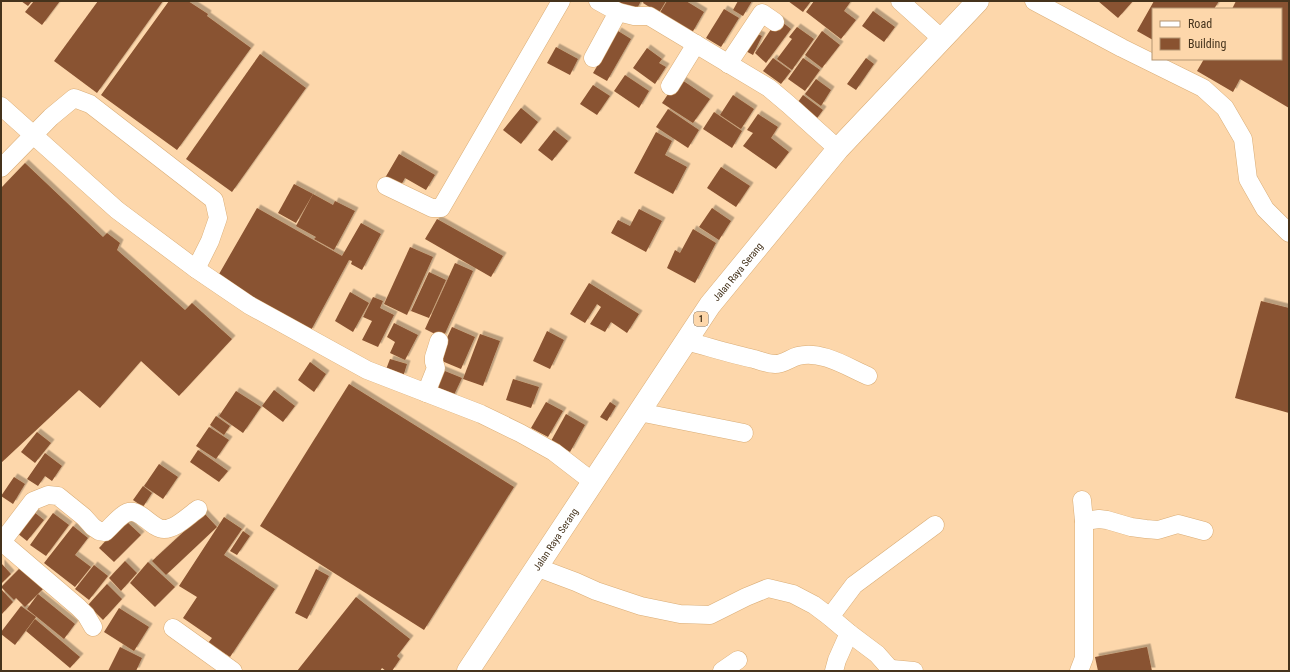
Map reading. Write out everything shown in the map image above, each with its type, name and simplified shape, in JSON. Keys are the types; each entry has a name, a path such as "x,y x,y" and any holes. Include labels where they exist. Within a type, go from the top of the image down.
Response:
{"highway":[{"name":"Jalan Raya Serang","path":"468,671 710,305 838,149 978,1"}],"street":[{"path":"386,186 432,208 441,208 561,1"},
{"path":"598,1 618,12 634,16 649,16 768,88 838,149"},
{"path":"900,1 942,39"},
{"path":"1034,1 1122,48 1204,88 1225,108 1243,139 1248,180 1265,209 1289,233"},
{"path":"593,58 618,12"},
{"path":"728,64 762,13 775,22"},
{"path":"670,86 696,44"},
{"path":"1,168 51,116 74,98 90,104 214,200 218,218 210,240 196,269"},
{"path":"1,106 117,210 196,269 249,304 361,367 426,394 481,414 520,433 554,452 593,482"},
{"path":"426,394 436,368 434,357 440,341"},
{"path":"686,341 775,364 786,362 798,356 810,355 821,357 832,360 868,376"},
{"path":"639,412 744,433"},
{"path":"93,627 86,615 78,607 1,542 33,501 48,495 58,496 93,526 100,531 105,532 124,514 132,512 143,516 153,525 162,529 170,528 198,509"},
{"path":"1079,671 1084,658 1084,521 1082,500"},
{"path":"1084,521 1099,519 1107,520 1146,530 1158,530 1178,524 1204,531"},
{"path":"830,617 854,585 934,525"},
{"path":"536,567 596,591 641,606 680,614 710,614 768,588 793,594 814,605 830,617 877,654 892,670 914,671"},
{"path":"173,628 233,671"},
{"path":"834,671 837,660 849,633"},
{"path":"722,671 738,660"}],"building":[{"path":"21,1 32,1 28,6"},
{"path":"34,1 60,1 42,25 25,12"},
{"path":"98,1 163,1 97,93 54,61"},
{"path":"169,1 188,1 208,14 207,16 251,48 177,150 101,95"},
{"path":"612,1 641,1 634,14"},
{"path":"644,1 666,1 659,13 643,3"},
{"path":"667,1 686,1 704,12 692,33 659,14"},
{"path":"738,1 752,1 743,16 733,10"},
{"path":"788,1 811,1 803,12"},
{"path":"814,1 851,1 844,11 856,20 841,39 806,12"},
{"path":"1098,1 1133,1 1118,18"},
{"path":"1154,1 1219,1 1215,8 1152,8 1152,39 1137,31"},
{"path":"1236,1 1289,1 1289,108 1240,79 1233,92 1197,71 1203,60 1282,60 1282,8 1232,8"},
{"path":"724,9 739,18 721,47 706,38"},
{"path":"873,11 895,27 884,42 862,26"},
{"path":"778,19 791,29 766,63 755,53"},
{"path":"797,27 814,39 792,70 777,59 792,39 789,37"},
{"path":"618,31 631,39 607,81 593,73"},
{"path":"751,31 762,36 753,55 742,49"},
{"path":"822,31 840,45 822,68 805,55"},
{"path":"556,47 578,59 570,75 547,63"},
{"path":"647,48 662,59 659,63 666,67 655,84 633,68"},
{"path":"260,54 306,88 232,192 186,159"},
{"path":"773,58 791,71 781,84 763,71"},
{"path":"803,58 820,70 805,91 788,79"},
{"path":"866,58 874,64 856,90 847,84"},
{"path":"625,75 649,91 639,108 614,91"},
{"path":"679,78 710,99 693,123 662,103"},
{"path":"816,79 831,90 821,106 805,94"},
{"path":"593,85 610,96 597,115 580,104"},
{"path":"733,95 754,109 741,129 720,115"},
{"path":"803,95 823,110 815,121 798,102"},
{"path":"521,108 538,122 521,144 503,130"},
{"path":"668,109 699,130 688,148 656,127"},
{"path":"714,112 742,131 732,148 703,129"},
{"path":"758,114 778,127 771,138 789,152 776,169 743,146 753,133 747,130"},
{"path":"554,130 568,141 552,161 538,150"},
{"path":"656,132 672,141 665,155 687,167 673,194 634,173"},
{"path":"399,154 435,175 426,190 405,178 400,187 385,178"},
{"path":"25,163 103,237 107,233 120,243 117,250 185,310 192,303 232,339 179,396 141,361 100,408 79,390 1,463 1,188"},
{"path":"721,167 750,186 736,207 707,188"},
{"path":"294,184 313,194 296,223 278,213"},
{"path":"313,194 333,205 335,201 355,211 334,250 314,239 316,237 296,226"},
{"path":"257,208 342,256 361,223 381,234 362,270 351,264 352,261 349,260 310,332 215,281"},
{"path":"712,208 731,221 719,240 699,227"},
{"path":"639,209 662,221 646,252 611,233 618,220 630,226"},
{"path":"437,219 503,256 491,277 425,239"},
{"path":"693,229 716,243 695,283 667,268 675,250 680,253"},
{"path":"410,247 433,257 407,315 384,304"},
{"path":"455,263 473,271 443,338 425,329"},
{"path":"429,272 446,280 429,318 411,311"},
{"path":"589,283 639,314 627,333 611,322 605,332 590,324 601,307 597,304 585,323 570,314"},
{"path":"350,292 369,303 353,332 335,321"},
{"path":"373,297 383,301 380,308 394,315 378,347 362,340 372,321 363,317"},
{"path":"1261,301 1289,308 1289,413 1235,398"},
{"path":"394,323 418,335 405,360 390,353 395,342 387,337"},
{"path":"452,327 475,337 461,369 437,359"},
{"path":"547,331 564,340 550,369 533,361"},
{"path":"480,334 500,341 483,386 463,379"},
{"path":"390,359 407,364 403,377 385,372"},
{"path":"310,362 326,374 314,392 298,380"},
{"path":"440,369 462,378 452,399 431,389"},
{"path":"513,379 539,387 531,408 506,400"},
{"path":"349,384 514,487 424,630 260,526"},
{"path":"274,390 295,406 283,422 262,406"},
{"path":"236,391 261,407 243,433 219,416"},
{"path":"546,402 563,411 548,437 531,428"},
{"path":"610,402 616,406 607,421 600,417"},
{"path":"566,414 585,425 570,452 551,441"},
{"path":"216,416 230,426 224,435 210,425"},
{"path":"209,427 229,440 216,459 196,446"},
{"path":"37,432 51,443 35,463 21,452"},
{"path":"198,450 228,471 219,482 190,462"},
{"path":"45,453 62,466 52,481 45,476 38,486 27,479"},
{"path":"159,464 178,477 163,499 144,486"},
{"path":"14,477 25,484 13,504 1,496"},
{"path":"143,486 152,493 143,507 133,500"},
{"path":"29,508 44,520 27,541 12,529"},
{"path":"53,513 69,525 46,556 30,545"},
{"path":"204,513 217,527 166,575 152,561"},
{"path":"224,517 242,529 224,555 275,589 230,657 208,643 212,638 183,618 197,597 179,586"},
{"path":"125,520 141,535 114,562 99,548"},
{"path":"73,526 88,538 75,555 91,567 75,587 44,563"},
{"path":"243,531 250,536 237,555 230,551"},
{"path":"125,561 137,573 121,591 109,578"},
{"path":"148,562 175,587 155,607 130,583"},
{"path":"1,563 11,574 1,584"},
{"path":"94,565 108,576 89,600 75,589"},
{"path":"21,567 43,589 25,607 16,598 14,600 1,587"},
{"path":"316,569 329,576 307,619 295,613"},
{"path":"107,584 122,599 103,620 88,605"},
{"path":"1,589 13,602 1,615"},
{"path":"38,594 75,624 64,639 27,609"},
{"path":"356,597 410,639 397,656 400,659 392,671 386,671 382,668 380,671 297,671"},
{"path":"21,606 36,617 15,645 1,634 1,632"},
{"path":"119,608 149,627 134,651 104,632"},
{"path":"35,619 80,657 70,668 26,631"},
{"path":"120,647 142,658 136,671 108,671"},
{"path":"1147,647 1152,671 1098,671 1095,657"}]}
